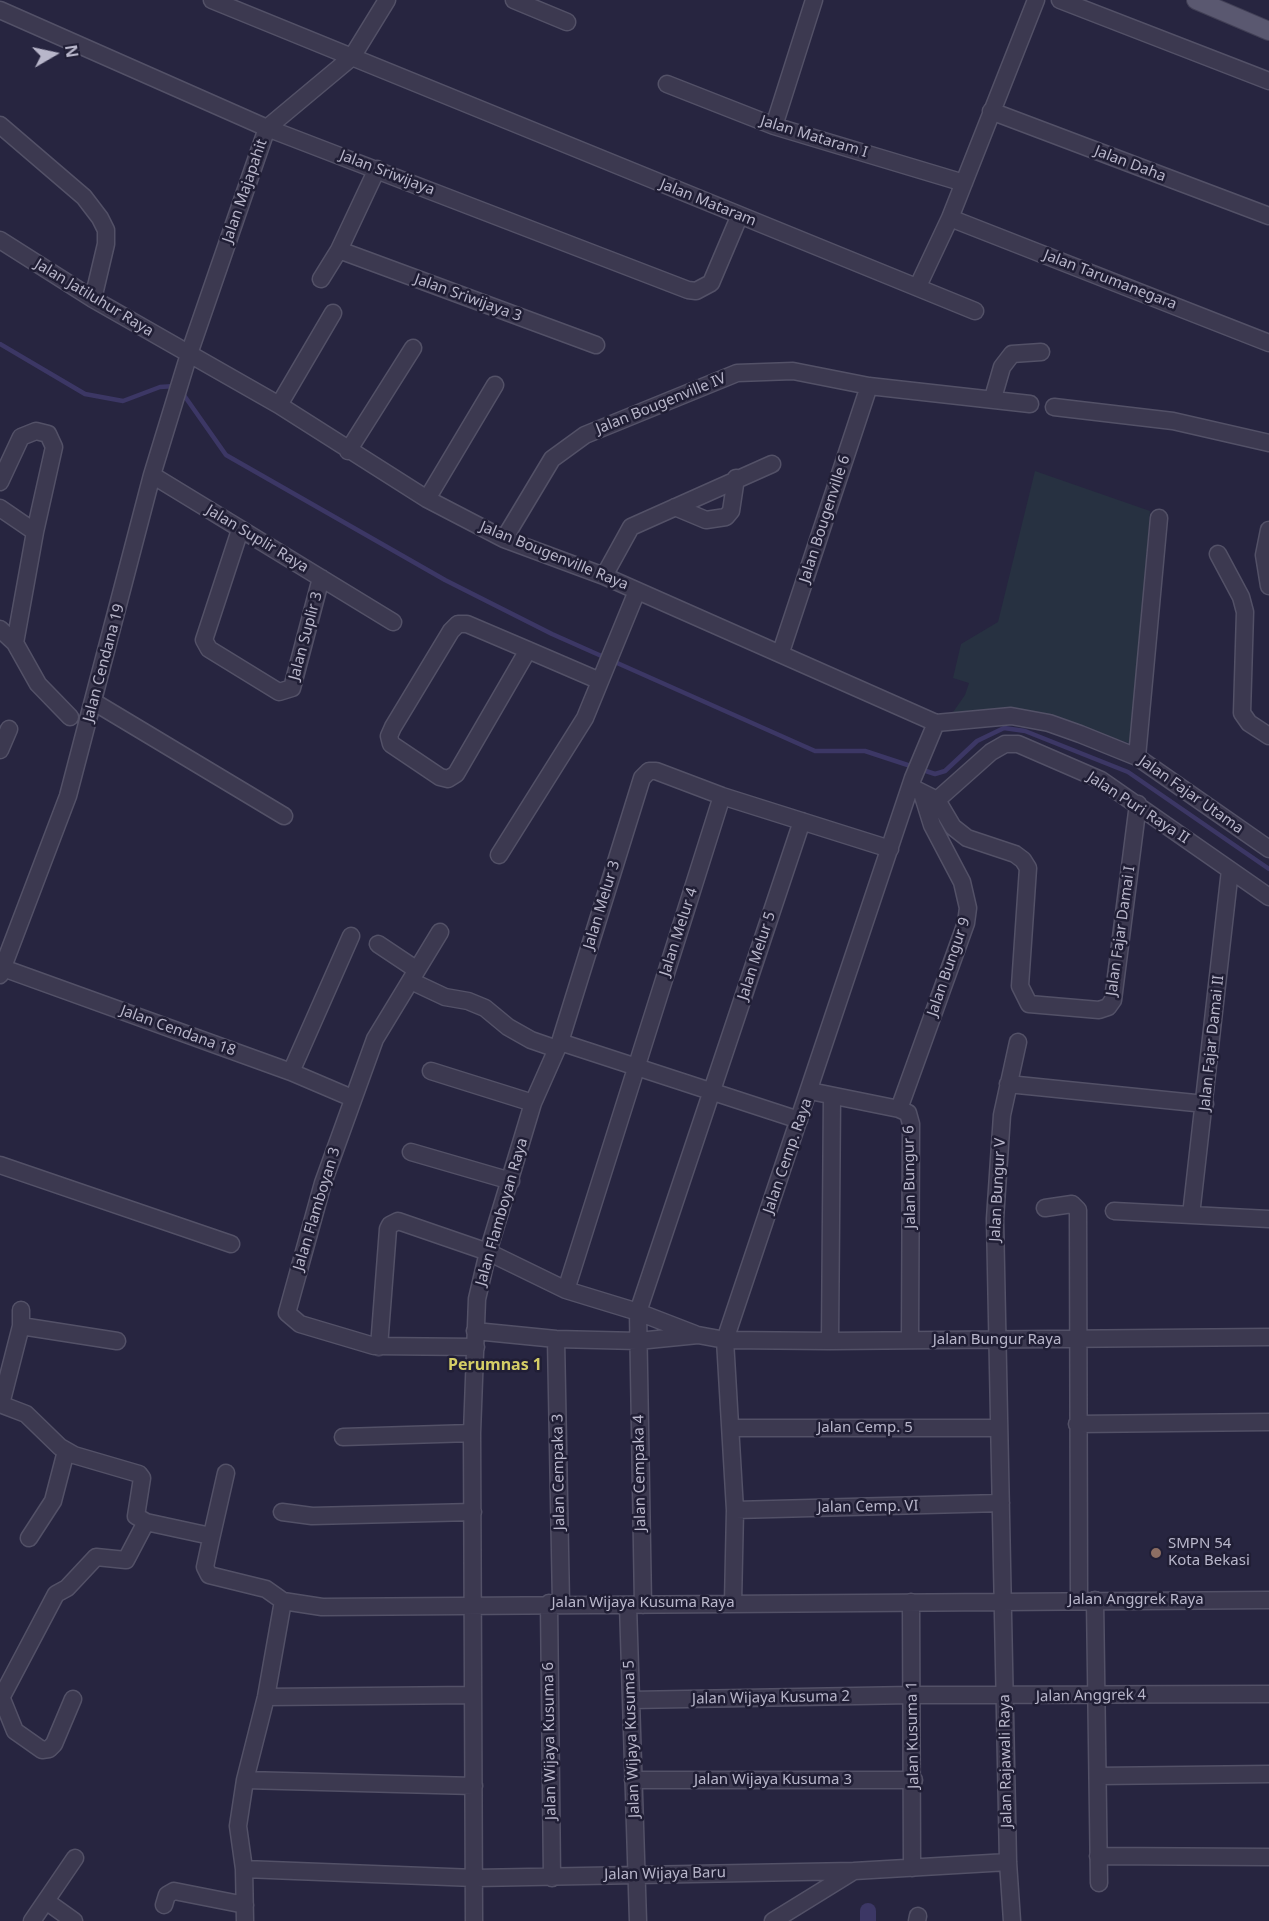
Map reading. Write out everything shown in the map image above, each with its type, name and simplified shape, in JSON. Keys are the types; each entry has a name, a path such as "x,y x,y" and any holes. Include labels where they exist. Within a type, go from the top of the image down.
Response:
{"main road":[{"path":"1206,2 1269,31"}],"street":[{"name":"Jalan Mataram","path":"212,0 975,311"},
{"name":"Jalan Majapahit","path":"189,354 267,128 352,57 387,0"},
{"path":"514,0 567,22"},
{"path":"774,126 814,0"},
{"path":"918,286 950,218 1036,0"},
{"path":"1060,0 1269,81"},
{"name":"Jalan Sriwijaya","path":"0,9 267,128 696,291 704,289 716,276 740,217"},
{"name":"Jalan Mataram I","path":"667,84 774,126 964,183"},
{"name":"Jalan Daha","path":"992,111 1269,216"},
{"path":"0,125 84,197 100,218 106,230 106,244 93,299"},
{"path":"321,279 339,250 376,169"},
{"name":"Jalan Tarumanegara","path":"950,218 1269,343"},
{"name":"Jalan Jatiluhur Raya","path":"0,240 93,299 189,354"},
{"name":"Jalan Sriwijaya 3","path":"339,250 596,345"},
{"path":"279,405 333,313"},
{"path":"348,451 413,348"},
{"path":"993,398 1002,367 1012,354 1041,352"},
{"name":"Jalan Cendana 19","path":"1,970 68,796 152,475 189,354"},
{"name":"Jalan Bougenville Raya","path":"189,354 279,405 348,451 427,499 504,539 604,576 781,652 936,723"},
{"name":"Jalan Bougenville IV","path":"504,539 552,459 585,435 736,373 793,370 869,386 993,398 1030,404"},
{"path":"427,499 495,385"},
{"name":"Jalan Bougenville 6","path":"781,652 869,386"},
{"path":"1054,407 1173,421 1269,443"},
{"path":"0,482 21,437 31,431 48,434 54,447 35,532 15,643"},
{"path":"604,576 623,537 631,527 736,478 772,464"},
{"name":"Jalan Suplir Raya","path":"152,475 393,622"},
{"path":"675,507 706,520 726,517 731,511 736,478"},
{"path":"0,508 35,532"},
{"path":"1137,757 1159,518"},
{"name":"Jalan Suplir 3","path":"240,530 204,640 209,649 279,692 292,688 321,578"},
{"path":"1269,530 1264,555 1269,586"},
{"path":"1218,554 1241,597 1245,623 1242,713 1249,723 1269,736"},
{"path":"500,855 585,718 637,591"},
{"path":"528,650 456,774 448,779 441,777 391,744 389,736 393,727 451,631 458,624 468,624 528,650 602,674"},
{"path":"0,628 15,643 38,684 70,717"},
{"path":"94,702 284,816"},
{"name":"Jalan Fajar Utama","path":"936,723 1011,716 1049,723 1137,757 1269,849"},
{"name":"Jalan Cemp. Raya","path":"733,1603 735,1510 725,1340 890,849 921,789 922,755 936,723"},
{"path":"0,750 9,729"},
{"name":"Jalan Puri Raya II","path":"921,789 1005,744 1018,744 1101,780 1269,897"},
{"name":"Jalan Melur 3","path":"559,1046 642,778 648,771 656,771 722,796"},
{"name":"Jalan Fajar Damai I","path":"921,789 960,833 977,842 1016,854 1028,868 1020,986 1029,1004 1099,1010 1108,1007 1113,1000 1138,804"},
{"name":"Jalan Bungur 9","path":"899,1109 966,923 968,908 962,882 932,825 921,789"},
{"path":"722,796 890,849"},
{"name":"Jalan Melur 4","path":"566,1290 722,796"},
{"name":"Jalan Melur 5","path":"638,1312 802,821"},
{"name":"Jalan Fajar Damai II","path":"1191,1215 1230,870"},
{"name":"Jalan Flamboyan 3","path":"440,932 375,1039 323,1183 287,1312 300,1324 379,1347 476,1339 638,1341 698,1335"},
{"path":"291,1072 351,936"},
{"path":"378,944 414,975 445,997 468,1000 485,1008 523,1036 636,1068 799,1120"},
{"name":"Jalan Cendana 18","path":"1,970 291,1072 352,1098"},
{"name":"Jalan Bungur V","path":"1001,1503 995,1219 1002,1115 1018,1042"},
{"name":"Jalan Flamboyan Raya","path":"474,1921 472,1433 477,1299 488,1252 533,1103 559,1046"},
{"path":"431,1071 533,1103"},
{"path":"1008,1084 1205,1104"},
{"name":"Jalan Bungur 6","path":"810,1090 899,1109 908,1113 911,1124 910,1340"},
{"path":"830,1341 832,1096"},
{"path":"411,1152 511,1181"},
{"path":"0,1165 231,1244"},
{"path":"1045,1208 1072,1204 1078,1210 1077,1424 1087,1600 1096,1696 1099,1883"},
{"path":"1114,1211 1269,1219"},
{"path":"379,1347 388,1229 394,1222 406,1222 488,1252 566,1290 638,1312 698,1335"},
{"name":"Jalan Cempaka 4","path":"636,1605 638,1312"},
{"path":"117,1341 21,1318 1,1404 26,1414 50,1439 66,1451 139,1474 142,1478 136,1516 146,1522 202,1533 211,1539 226,1473"},
{"name":"Jalan Bungur Raya","path":"698,1335 725,1340 830,1341 1269,1337"},
{"name":"Jalan Cempaka 3","path":"555,1603 556,1340"},
{"path":"1077,1424 1269,1422"},
{"name":"Jalan Cemp. 5","path":"731,1428 999,1428"},
{"path":"343,1437 472,1433"},
{"path":"29,1538 53,1501 66,1451"},
{"name":"Jalan Cemp. VI","path":"735,1510 1001,1503"},
{"name":"Jalan Rajawali Raya","path":"1001,1503 1008,1862 1012,1917"},
{"path":"282,1512 312,1516 473,1512"},
{"path":"73,1700 54,1744 49,1749 42,1750 15,1731 1,1696 56,1594 67,1588 96,1557 126,1560 146,1522"},
{"name":"Jalan Wijaya Kusuma Raya","path":"211,1539 205,1567 209,1575 266,1589 283,1601 322,1607 1003,1600"},
{"name":"Jalan Anggrek Raya","path":"1003,1600 1269,1600"},
{"path":"164,1905 167,1894 174,1890 245,1913 244,1869 238,1826 245,1780 266,1697 283,1601"},
{"name":"Jalan Kusuma 1","path":"910,1602 914,1780 912,1868"},
{"name":"Jalan Wijaya Kusuma 6","path":"552,1878 555,1603"},
{"name":"Jalan Wijaya Kusuma 5","path":"636,1605 631,1700 638,1921"},
{"name":"Jalan Anggrek 4","path":"912,1695 1006,1697 1269,1694"},
{"path":"266,1697 473,1695"},
{"name":"Jalan Wijaya Kusuma 2","path":"631,1700 912,1695"},
{"path":"1098,1776 1269,1774"},
{"path":"245,1780 474,1786"},
{"name":"Jalan Wijaya Kusuma 3","path":"633,1780 914,1780"},
{"path":"1098,1856 1269,1857"},
{"path":"32,1921 75,1858"},
{"name":"Jalan Wijaya Baru","path":"244,1869 475,1878 552,1878 637,1873 854,1871 1008,1862"},
{"path":"773,1921 854,1871"},
{"path":"46,1901 74,1921"}],"shaded area":[{"path":"1035,471 1150,511 1132,744 1021,709 951,715 965,695 969,683 953,678 961,644 998,622"}],"waterway":[{"path":"0,344 85,394 123,401 160,387 175,386"},
{"path":"181,391 226,455 445,580 552,634 815,751 865,751 935,774 945,771 977,741 1004,728 1025,731 1128,772 1269,869"},
{"path":"868,1911 868,1921"}],"place":[{"name":"SMPN 54 Kota Bekasi","path":"1156,1553"}],"district":[{"name":"Perumnas 1","path":"495,1365"}]}
